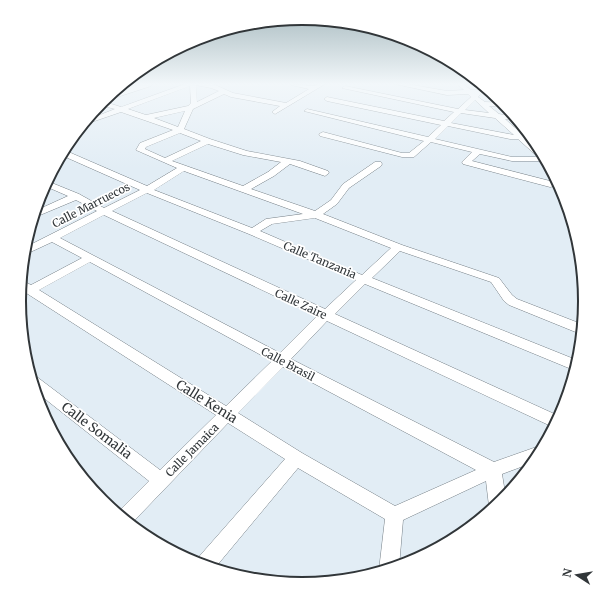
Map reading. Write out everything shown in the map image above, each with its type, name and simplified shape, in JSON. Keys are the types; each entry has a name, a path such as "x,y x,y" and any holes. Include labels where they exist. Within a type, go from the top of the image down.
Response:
{"street":[{"path":"95,119 116,112"},
{"path":"129,112 246,153 297,163 325,174"},
{"path":"146,117 170,112"},
{"path":"188,112 180,130 143,145 140,150 242,190 316,215 398,247 495,280 508,298 513,302 578,328"},
{"path":"312,112 477,152 512,159 539,159"},
{"path":"390,112 510,137 524,136"},
{"path":"323,134 402,155 411,155 459,112"},
{"path":"468,112 508,119"},
{"path":"494,112 521,132"},
{"path":"500,112 517,127"},
{"path":"165,161 207,140"},
{"path":"477,152 466,162 552,184"},
{"name":"Calle Tanzania","path":"68,155 147,190 572,364"},
{"path":"242,190 271,174 288,161"},
{"path":"253,232 269,221 316,215 334,202 346,186 378,164"},
{"name":"Calle Marruecos","path":"31,249 147,190 183,168"},
{"name":"Calle Zaire","path":"52,186 325,316 552,420"},
{"path":"41,212 76,196"},
{"name":"Calle Brasil","path":"53,238 281,360 493,470"},
{"name":"Calle Jamaica","path":"127,515 325,316 398,247"},
{"path":"27,286 89,258"},
{"name":"Calle Kenia","path":"27,288 296,458 394,516"},
{"name":"Calle Somalia","path":"40,387 161,481"},
{"path":"390,563 394,516 493,470 531,456"},
{"path":"208,561 296,458"},
{"path":"493,470 497,498"}]}
